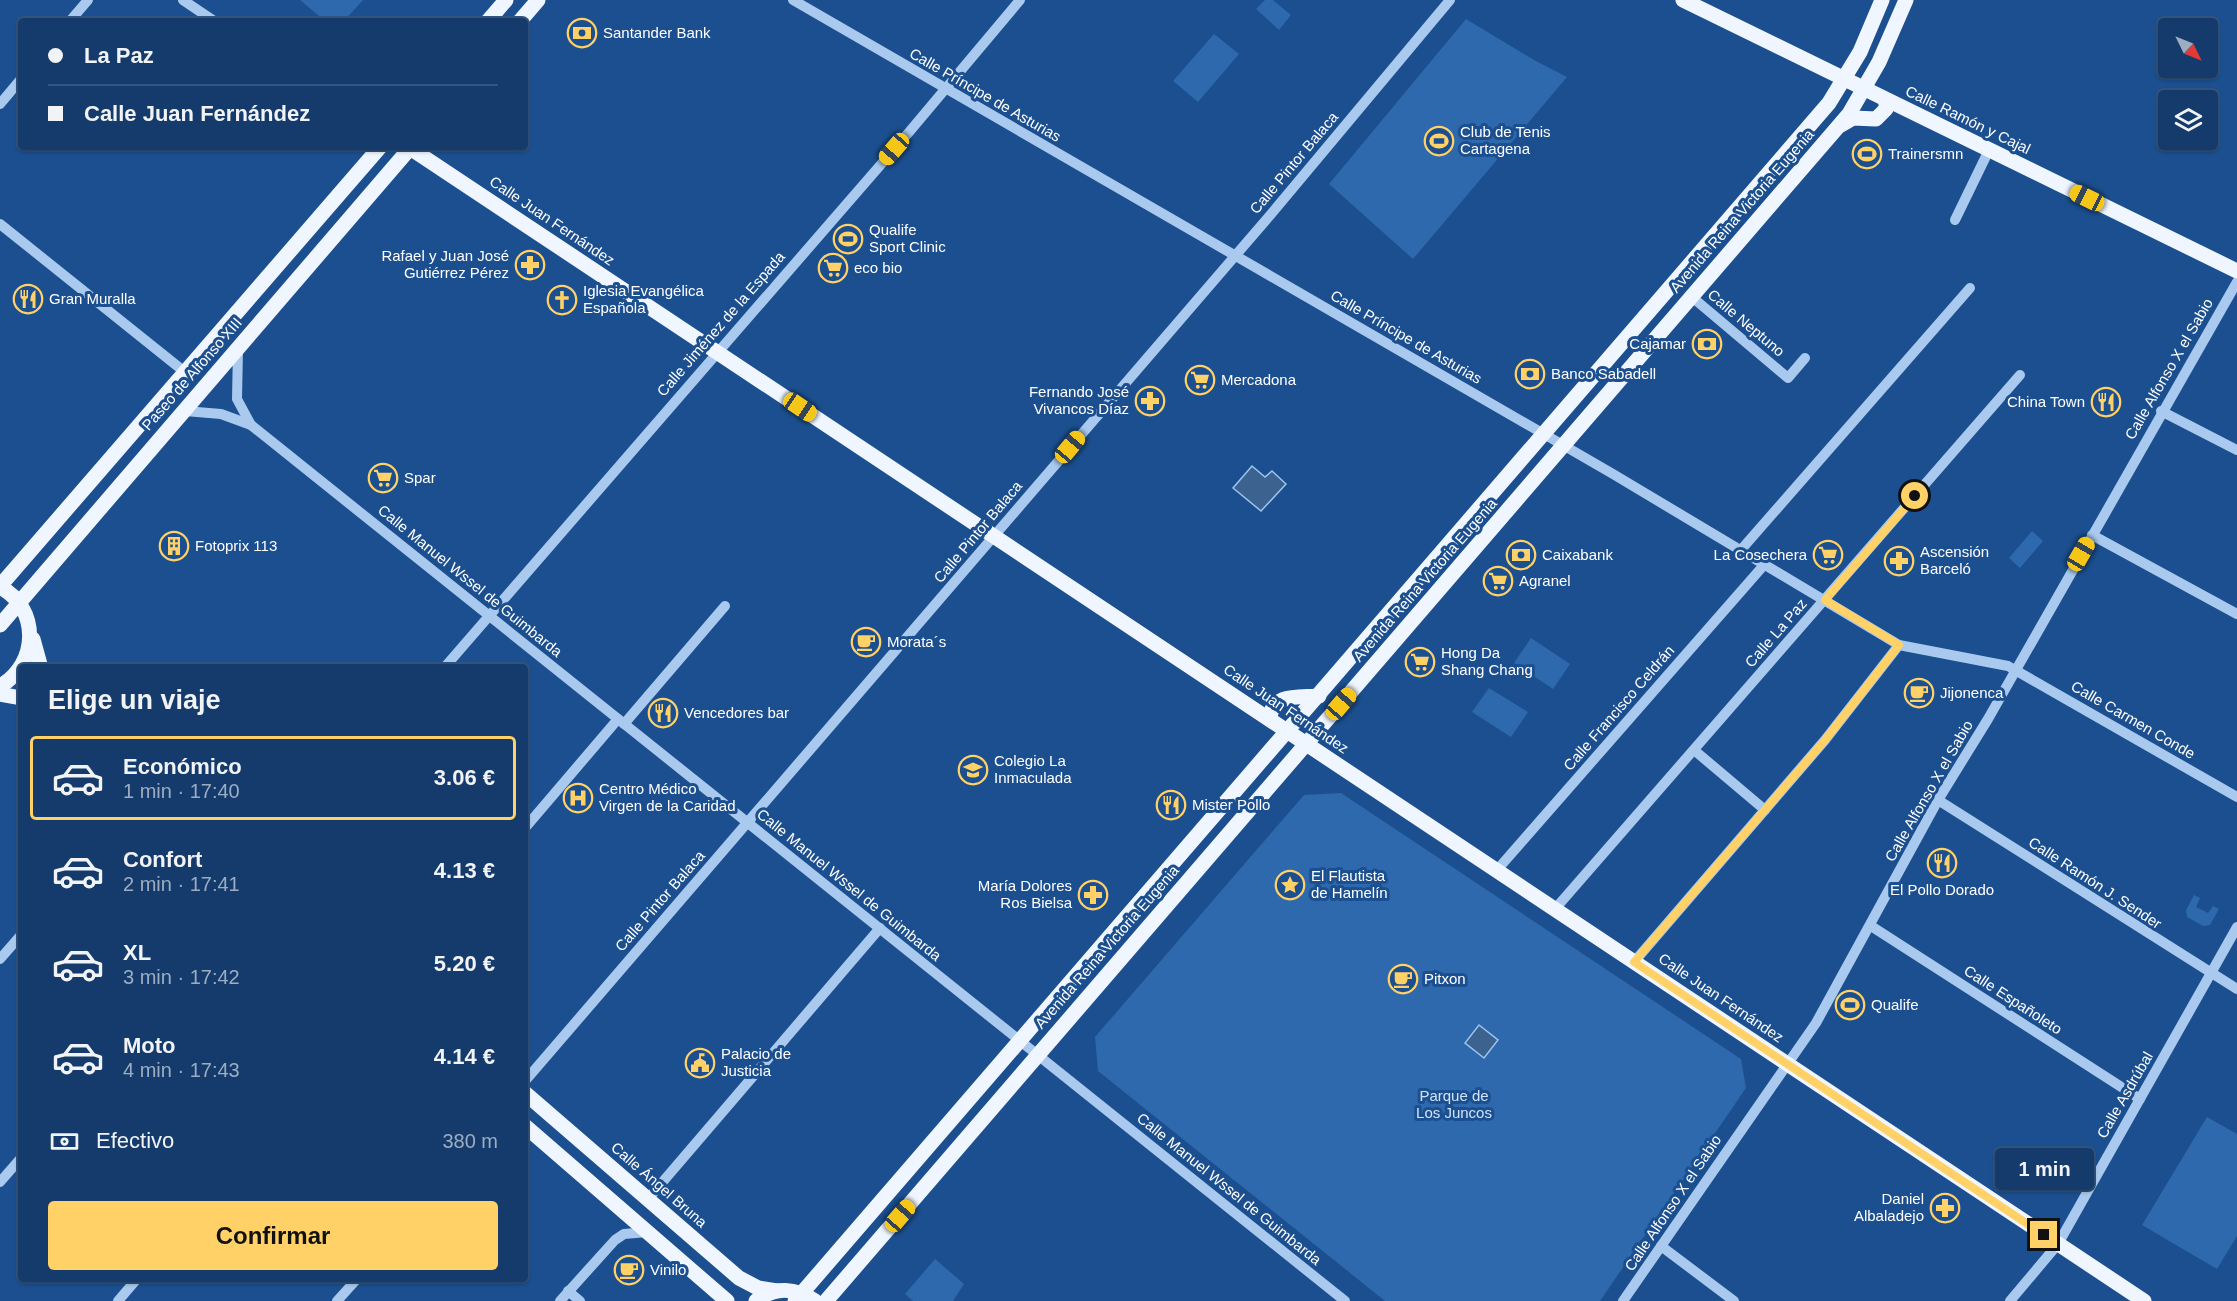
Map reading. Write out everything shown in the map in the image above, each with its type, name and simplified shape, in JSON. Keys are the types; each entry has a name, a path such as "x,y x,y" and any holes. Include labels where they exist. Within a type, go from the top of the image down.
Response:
{"main road":[{"path":"491,18 506,0"},
{"path":"523,18 538,0"},
{"name":"Calle Ramón y Cajal","path":"1683,0 2237,271"},
{"name":"Avenida Reina Victoria Eugenia","path":"777,1291 804,1298 1020,1041 1824,110 1845,80 1882,0"},
{"name":"Avenida Reina Victoria Eugenia","path":"826,1301 1838,126 1865,90 1906,0"},
{"path":"1838,126 1853,118 1876,119 1886,109 1886,100"},
{"name":"Paseo de Alfonso XIII","path":"0,586 377,150"},
{"name":"Paseo de Alfonso XIII","path":"0,625 407,150"},
{"name":"Calle Juan Fernández","path":"414,150 2144,1301"},
{"path":"147,417 185,411"},
{"path":"0,586 19,603 30,628 40,664"},
{"path":"22,664 30,645 30,628"},
{"path":"0,686 18,671"},
{"path":"0,694 18,697"},
{"path":"1269,719 1272,708 1285,698 1319,696"},
{"name":"Calle Ángel Bruna","path":"528,1096 739,1278 758,1288 777,1291"},
{"path":"528,1129 728,1301"},
{"path":"756,1301 777,1291"}],"street":[{"path":"73,18 88,0"},
{"path":"183,0 210,18"},
{"name":"Calle Príncipe de Asturias","path":"793,0 1545,434 1899,645 2015,670"},
{"name":"Calle Jiménez de la Espada","path":"447,664 1020,0"},
{"name":"Calle Pintor Balaca","path":"528,1078 1235,255 1450,0"},
{"path":"0,104 18,83"},
{"path":"1955,220 1989,150"},
{"path":"0,224 186,373"},
{"name":"Calle Alfonso X el Sabio","path":"1623,1301 1816,1023 1938,800 2237,282"},
{"path":"1740,551 1970,288"},
{"name":"Calle Neptuno","path":"1692,297 1788,378 1805,358"},
{"name":"Calle Manuel Wssel de Guimbarda","path":"238,349 237,399 251,425"},
{"name":"Calle La Paz","path":"1555,909 2020,375"},
{"name":"Calle Manuel Wssel de Guimbarda","path":"185,411 220,414 251,425 1345,1301"},
{"path":"2161,411 2237,450"},
{"path":"2092,535 2237,614"},
{"name":"Calle Francisco Celdrán","path":"1497,870 1764,565"},
{"path":"528,825 725,606"},
{"path":"1634,962 1825,740 1899,645"},
{"name":"Calle Carmen Conde","path":"2015,670 2237,797"},
{"path":"1694,750 1765,810"},
{"name":"Calle Ramón J. Sender","path":"1938,800 2237,989"},
{"name":"Calle Españoleto","path":"1870,926 2140,1100"},
{"name":"Calle Asdrúbal","path":"2010,1301 2058,1244 2237,927"},
{"path":"648,1199 880,928"},
{"path":"0,959 18,938"},
{"path":"0,1182 18,1161"},
{"path":"560,1301 615,1240 624,1234 648,1232"},
{"path":"1661,1246 1734,1301"},
{"path":"118,1301 134,1282"},
{"path":"337,1301 354,1282"},
{"path":"568,1291 580,1301"}],"green space":[{"path":"300,0 363,0 347,18 321,18"},
{"path":"1265,0 1273,0 1291,15 1279,30 1256,9"},
{"name":"Club de Tenis Cartagena","path":"1466,19 1567,77 1413,259 1329,184"},
{"path":"1214,34 1239,54 1198,102 1173,81"},
{"path":"2032,531 2043,541 2020,568 2009,558"},
{"path":"1531,638 1570,664 1553,689 1514,663"},
{"path":"1489,688 1528,712 1511,737 1472,712"},
{"name":"Parque de Los Juncos","path":"1341,793 1741,1059 1746,1088 1600,1301 1385,1301 1098,1071 1095,1037 1304,795"},
{"path":"2194,895 2200,898 2196,907 2208,913 2213,906 2219,909 2210,925 2203,926 2187,917 2186,910"},
{"path":"2207,1117 2237,1134 2237,1236 2217,1269 2142,1225"},
{"path":"935,1259 964,1284 953,1301 913,1301 905,1294"}],"shaded area":[{"path":"1252,466 1265,477 1272,471 1286,484 1261,511 1233,488"},
{"path":"1479,1025 1498,1040 1484,1058 1465,1043"}],"place":[{"name":"Santander Bank","path":"582,33"},
{"name":"Club de Tenis Cartagena","path":"1439,141"},
{"name":"Trainersmn","path":"1867,154"},
{"name":"Qualife Sport Clinic","path":"848,239"},
{"name":"Rafael y Juan José Gutiérrez Pérez","path":"530,265"},
{"name":"eco bio","path":"833,268"},
{"name":"Gran Muralla","path":"28,299"},
{"name":"Iglesia Evangélica Española","path":"562,300"},
{"name":"Cajamar","path":"1707,344"},
{"name":"Banco Sabadell","path":"1530,374"},
{"name":"Mercadona","path":"1200,380"},
{"name":"Fernando José Vivancos Díaz","path":"1150,401"},
{"name":"China Town","path":"2106,402"},
{"name":"Spar","path":"383,478"},
{"name":"Fotoprix 113","path":"174,546"},
{"name":"Caixabank","path":"1521,555"},
{"name":"La Cosechera","path":"1828,555"},
{"name":"Ascensión Barceló","path":"1899,561"},
{"name":"Agranel","path":"1498,581"},
{"name":"Morata´s","path":"866,642"},
{"name":"Hong Da Shang Chang","path":"1420,662"},
{"name":"Jijonenca","path":"1919,693"},
{"name":"Vencedores bar","path":"663,713"},
{"name":"Colegio La Inmaculada","path":"973,770"},
{"name":"Centro Médico Virgen de la Caridad","path":"578,798"},
{"name":"Mister Pollo","path":"1171,805"},
{"name":"El Pollo Dorado","path":"1942,863"},
{"name":"El Flautista de Hamelín","path":"1290,885"},
{"name":"María Dolores Ros Bielsa","path":"1093,895"},
{"name":"Pitxon","path":"1403,979"},
{"name":"Qualife","path":"1850,1005"},
{"name":"Palacio de Justicia","path":"700,1063"},
{"name":"Daniel Albaladejo","path":"1945,1208"},
{"name":"Vinilo","path":"629,1270"}],"route":[{"path":"1915,496 1825,600 1899,645 1825,740 1634,962 2044,1235"}]}
